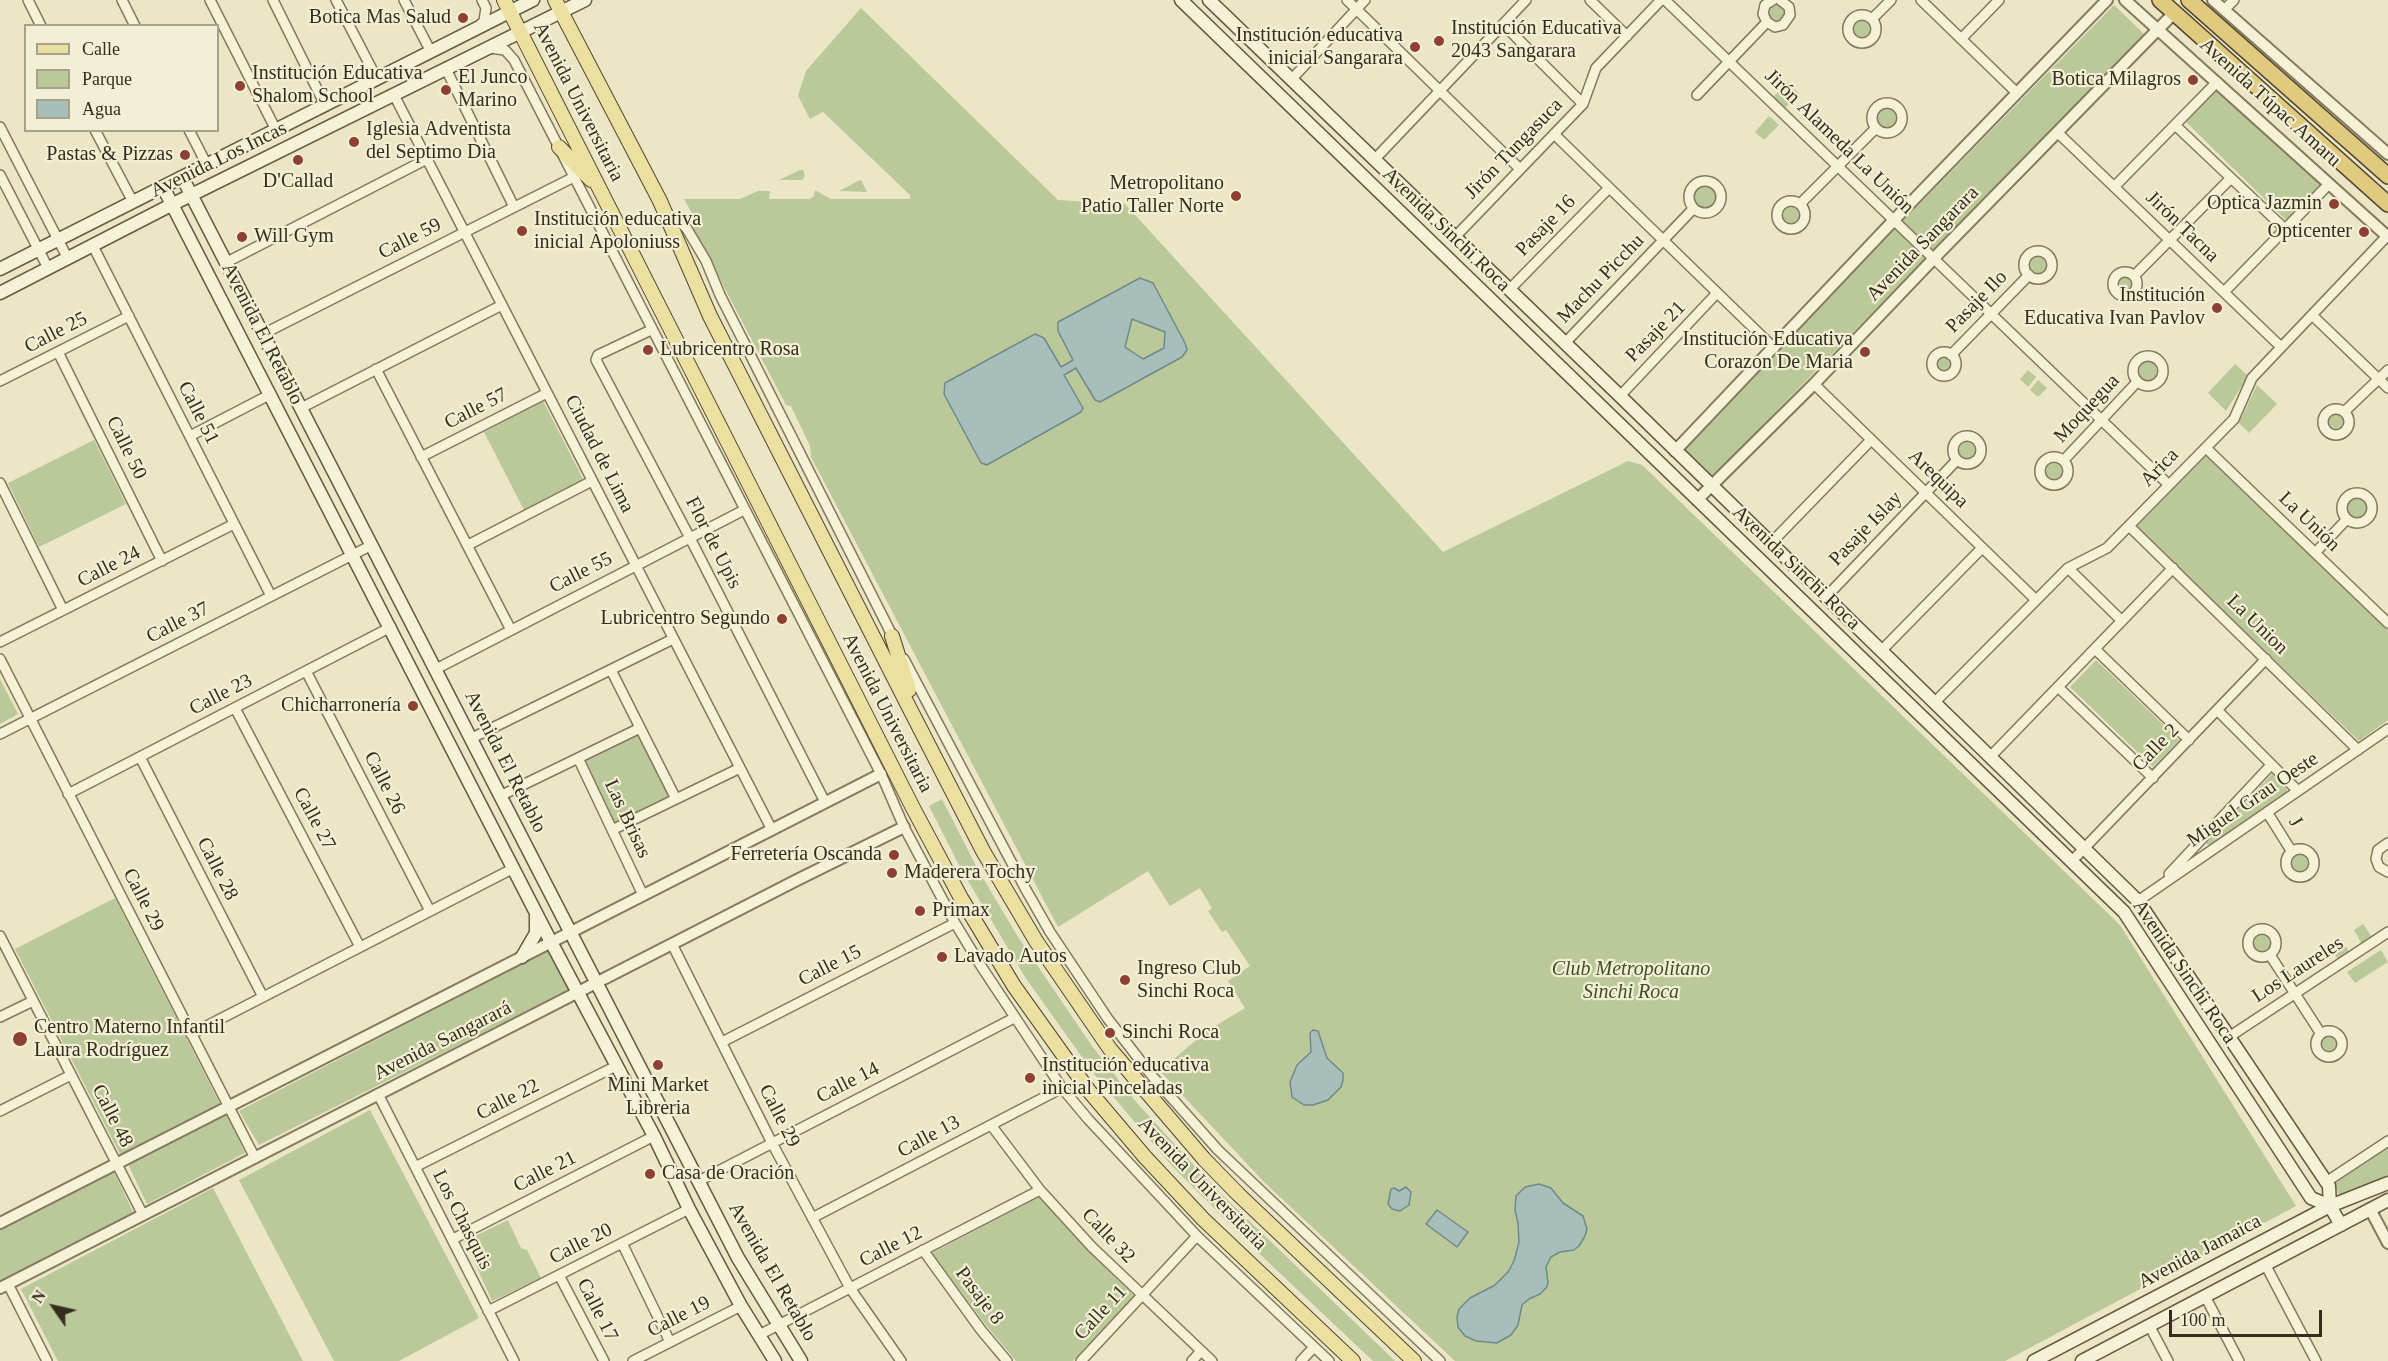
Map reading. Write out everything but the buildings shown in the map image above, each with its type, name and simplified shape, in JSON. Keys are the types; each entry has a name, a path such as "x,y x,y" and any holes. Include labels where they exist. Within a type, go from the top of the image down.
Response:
{"highway":[{"name":"Avenida Túpac Amaru","path":"2160,0 2383,197"},
{"name":"Avenida Túpac Amaru","path":"2189,0 2387,173"}],"main road":[{"name":"Avenida Los Incas","path":"0,269 478,28 507,6 533,0"},
{"name":"Avenida Los Incas","path":"0,293 173,204 520,33 559,6 585,0"},
{"name":"Avenida Sinchi Roca","path":"1180,0 2124,912 2311,1198 2330,1206"},
{"name":"Avenida Sinchi Roca","path":"1210,1 1649,424 2138,901 2329,1186 2330,1206 2341,1225"},
{"name":"Avenida Universitaria","path":"507,6 929,838 961,898 1014,986 1089,1091 1145,1156 1203,1219 1353,1361"},
{"name":"Avenida Universitaria","path":"559,6 668,218 710,316 912,713 983,851 1036,941 1110,1049 1158,1108 1231,1187 1414,1361"},
{"path":"373,81 377,103"},
{"path":"559,147 602,192"},
{"name":"Avenida El Retablo","path":"182,177 738,1257 801,1361"},
{"name":"Avenida El Retablo","path":"163,187 551,942 654,1136 689,1209 741,1306 775,1361"},
{"path":"1635,440 1649,424"},
{"path":"892,636 910,693 912,713"},
{"path":"522,957 536,933 536,912"},
{"name":"Avenida Jamaica","path":"2034,1361 2330,1206 2388,1183"},
{"name":"Avenida Jamaica","path":"2090,1359 2388,1200"}],"street":[{"path":"28,0 40,24"},
{"path":"122,0 134,24"},
{"path":"210,0 276,130"},
{"path":"273,0 325,105"},
{"path":"336,0 373,81"},
{"path":"404,0 431,52"},
{"path":"478,28 484,21 486,8 482,0"},
{"path":"1347,0 1520,169"},
{"path":"1291,80 1365,0"},
{"path":"1374,160 1526,0"},
{"path":"1590,0 1627,36"},
{"name":"Jirón Tungasuca","path":"1455,237 1583,104 1596,68 1663,0"},
{"name":"Jirón Alameda La Unión","path":"1663,0 2169,485"},
{"path":"1767,22 1763,9 1773,0"},
{"path":"1767,22 1779,26 1789,19 1789,7 1780,0"},
{"path":"1872,19 1891,0"},
{"path":"1921,0 2017,93"},
{"path":"1961,39 1999,0"},
{"name":"Avenida Sangarara","path":"1676,451 1894,220 2107,0"},
{"name":"Avenida Túpac Amaru","path":"2125,0 2387,237"},
{"name":"Avenida Túpac Amaru","path":"2213,0 2388,153"},
{"path":"2224,10 2234,0"},
{"path":"1197,15 1210,1"},
{"name":"Avenida Sangarara","path":"1697,500 1814,384 2174,13"},
{"path":"1697,95 1767,22"},
{"path":"1503,24 1583,104"},
{"name":"Avenida Universitaria","path":"489,48 499,48 509,53 881,774 904,827 955,923 1014,1018 1062,1088 1114,1148 1197,1236 1329,1361"},
{"path":"446,69 514,207"},
{"path":"2114,187 2217,82"},
{"name":"Ciudad de Lima","path":"394,95 772,830"},
{"path":"2175,125 2285,229"},
{"path":"0,127 68,259"},
{"path":"1800,204 1876,129"},
{"path":"96,132 133,202"},
{"path":"190,132 207,165"},
{"name":"Jirón Tacna","path":"2057,132 2282,347"},
{"path":"1554,134 1774,348"},
{"path":"227,262 427,159"},
{"path":"2383,197 2387,173"},
{"path":"0,175 48,268"},
{"name":"Calle 59","path":"263,334 574,177"},
{"path":"2134,276 2232,178"},
{"path":"2224,292 2330,184"},
{"name":"Pasaje 16","path":"1509,290 1608,188"},
{"name":"Machu Picchu","path":"1565,343 1693,208"},
{"name":"Avenida Universitaria","path":"668,218 680,222 687,229 706,261 720,295 892,636 1025,888 1056,941 1108,1019 1153,1077 1218,1150 1440,1361"},
{"name":"Arica","path":"1935,702 2068,568 2107,548 2206,448 2234,419 2252,378 2387,237"},
{"name":"Calle 51","path":"93,246 271,596"},
{"name":"Pasaje Ilo","path":"1951,355 2029,275"},
{"name":"Pasaje 21","path":"1620,396 1717,293"},
{"path":"301,408 502,305"},
{"path":"2312,315 2388,388"},
{"name":"Calle 25","path":"0,381 129,316"},
{"name":"Flor de Upis","path":"651,330 598,355 596,360 825,802"},
{"name":"Calle 50","path":"58,352 162,561"},
{"path":"376,369 511,630"},
{"path":"2344,412 2388,370"},
{"name":"Moquegua","path":"2064,460 2137,382"},
{"name":"Arequipa","path":"1814,384 2036,600"},
{"name":"Calle 57","path":"421,457 547,393"},
{"path":"190,436 271,394"},
{"path":"1771,543 1871,440"},
{"name":"La Unión","path":"2206,448 2388,623"},
{"name":"Pasaje Islay","path":"1826,597 1927,494 1957,460"},
{"path":"468,545 592,482"},
{"path":"0,483 63,610"},
{"name":"Calle 55","path":"436,669 744,510"},
{"path":"2316,553 2347,519"},
{"name":"Calle 24","path":"0,642 234,524"},
{"name":"La Union","path":"2129,526 2358,750"},
{"name":"Calle 37","path":"0,734 372,544"},
{"path":"1881,651 1982,548"},
{"path":"2068,568 2122,621"},
{"path":"1991,756 2173,568"},
{"name":"Calle 23","path":"68,794 391,627"},
{"path":"470,738 673,639"},
{"path":"2095,649 2189,740"},
{"name":"Calle 29","path":"0,659 255,1158"},
{"name":"Calle 2","path":"2071,862 2266,659"},
{"path":"611,670 676,799"},
{"name":"Calle 26","path":"306,671 430,911"},
{"path":"2058,687 2153,778"},
{"name":"Calle 27","path":"235,708 360,947"},
{"path":"2217,710 2298,791"},
{"path":"500,796 640,728"},
{"name":"Miguel Grau Oeste","path":"2138,901 2385,732"},
{"name":"Calle 28","path":"140,757 263,997"},
{"name":"Las Brisas","path":"579,758 643,895"},
{"path":"2157,886 2271,765"},
{"path":"612,830 740,768"},
{"name":"Avenida Sangarará","path":"0,1223 881,774"},
{"name":"J","path":"2267,812 2292,852"},
{"name":"Avenida Sangarará","path":"4,1286 904,827"},
{"path":"2388,843 2378,850 2376,859 2379,867 2388,872"},
{"path":"191,1034 514,868"},
{"name":"Calle 15","path":"722,1042 955,923"},
{"name":"Los Laureles","path":"2229,1037 2388,932"},
{"name":"Calle 48","path":"0,936 143,1215"},
{"name":"Calle 29","path":"672,944 772,1143 850,1288 901,1361"},
{"path":"2270,955 2321,1034"},
{"path":"0,1017 33,1001"},
{"name":"Calle 14","path":"699,1181 1014,1018"},
{"name":"Calle 22","path":"415,1167 616,1066"},
{"path":"0,1111 71,1075"},
{"name":"Calle 13","path":"812,1218 1062,1088"},
{"name":"Los Chasquis","path":"378,1094 514,1361"},
{"name":"Calle 32","path":"991,1125 1040,1190 1092,1247 1212,1361"},
{"name":"Calle 21","path":"453,1239 654,1136"},
{"path":"2326,1182 2388,1141"},
{"name":"Calle 12","path":"759,1335 1040,1190"},
{"name":"Calle 20","path":"488,1311 689,1209"},
{"path":"2370,1209 2388,1243"},
{"name":"Calle 11","path":"1081,1361 1197,1236"},
{"path":"622,1243 670,1342"},
{"name":"Pasaje 8","path":"923,1250 981,1330 1007,1361"},
{"path":"2265,1264 2316,1361"},
{"name":"Calle 17","path":"559,1275 604,1361"},
{"path":"4,1286 47,1361"},
{"path":"2205,1296 2239,1361"},
{"name":"Calle 19","path":"633,1361 741,1306"},
{"path":"2150,1325 2168,1361"},
{"path":"1301,1361 1314,1347"},
{"path":"1192,1361 1201,1351"}],"green space":[{"path":"1777,5 1783,7 1785,13 1783,19 1777,21 1771,19 1769,13 1771,7"},
{"path":"2114,5 2144,34 1712,477 1682,447"},
{"name":"Club Metropolitano Sinchi Roca","path":"861,8 1058,200 1125,204 1443,552 1628,461 1642,465 2120,925 2296,1206 2005,1361 1455,1361 1263,1181 1160,1071 1204,1033 1245,1008 1228,981 1250,966 1226,930 1222,932 1208,911 1212,908 1200,888 1170,906 1148,871 1058,927 811,457 810,446 791,406 786,405 693,228 697,222 684,199 740,199 758,191 770,191 769,199 810,199 814,196 815,190 831,199 910,199 910,195 823,112 810,119 798,96 806,71"},
{"path":"1861,18 1869,21 1872,29 1869,37 1861,40 1853,37 1850,29 1853,21"},
{"path":"1788,82 1799,94 1784,109 1773,97"},
{"path":"2219,88 2325,182 2287,221 2186,122"},
{"path":"1887,106 1895,109 1898,117 1895,125 1887,128 1879,125 1876,117 1879,109"},
{"path":"1769,116 1779,125 1764,140 1755,132"},
{"path":"803,170 805,176 802,180 779,180"},
{"path":"860,180 867,192 839,191"},
{"path":"1705,184 1714,188 1718,197 1714,206 1705,210 1696,206 1692,197 1696,188"},
{"path":"1792,205 1799,208 1802,215 1799,222 1792,225 1785,222 1782,215 1785,208"},
{"path":"2038,254 2045,257 2048,264 2045,271 2038,274 2031,271 2028,264 2031,257"},
{"path":"2125,275 2133,280 2134,284 2129,292 2125,293 2117,288 2116,284 2121,276"},
{"path":"1943,354 1950,357 1953,364 1950,371 1943,374 1936,371 1933,364 1936,357"},
{"path":"2147,361 2154,364 2157,371 2154,378 2147,381 2140,378 2137,371 2140,364"},
{"path":"2235,364 2248,376 2226,411 2208,393"},
{"path":"2028,370 2036,377 2028,387 2020,379"},
{"path":"2038,380 2047,388 2038,397 2030,390"},
{"path":"2257,385 2277,404 2249,433 2239,423"},
{"path":"543,401 583,479 524,510 484,432"},
{"path":"2331,412 2339,412 2345,418 2345,426 2339,432 2331,432 2325,426 2325,418"},
{"path":"1967,439 1975,442 1978,450 1975,458 1967,461 1959,458 1956,450 1959,442"},
{"path":"94,440 126,504 39,547 8,483"},
{"path":"2207,455 2388,630 2388,720 2359,741 2136,527"},
{"path":"2054,459 2062,462 2065,470 2062,478 2054,481 2046,478 2043,470 2046,462"},
{"path":"2357,496 2366,499 2369,508 2366,517 2357,520 2348,517 2345,508 2348,499"},
{"path":"2096,660 2179,740 2153,767 2070,687"},
{"path":"0,679 18,714 0,724"},
{"path":"639,734 669,796 614,823 585,760"},
{"path":"2272,774 2287,789 2286,795 2209,846 2206,843"},
{"path":"942,799 977,868 1018,937 1092,1046 1137,1103 1215,1188 1395,1361 1373,1361 1265,1259 1172,1166 1094,1074 1025,977 961,869 929,806"},
{"path":"2300,853 2307,856 2310,863 2307,870 2300,873 2293,870 2290,863 2293,856"},
{"path":"115,898 220,1104 121,1156 15,949"},
{"path":"2363,924 2372,937 2362,944 2354,930"},
{"path":"2261,933 2268,936 2271,943 2268,950 2261,953 2254,950 2251,943 2254,936"},
{"path":"2340,938 2350,953 2339,961 2329,946"},
{"path":"549,950 570,989 259,1145 239,1111"},
{"path":"2381,950 2388,962 2355,983 2347,972"},
{"path":"2329,1035 2335,1038 2338,1044 2335,1050 2329,1053 2323,1050 2320,1044 2323,1038"},
{"path":"370,1110 479,1318 399,1361 334,1361 239,1180"},
{"path":"227,1114 245,1153 147,1204 128,1164"},
{"path":"2388,1148 2388,1177 2339,1195 2334,1184"},
{"path":"113,1170 134,1214 0,1281 0,1228"},
{"path":"213,1188 303,1361 58,1361 21,1289"},
{"path":"1041,1196 1086,1248 1135,1297 1073,1361 1016,1361 932,1253"},
{"path":"508,1220 521,1248 527,1250 541,1278 492,1301 465,1241"}],"water":[{"path":"1140,278 1153,283 1187,350 1182,357 1100,402 1095,400 1076,368 1064,375 1083,408 1081,412 987,465 981,463 944,394 945,383 1035,334 1044,338 1061,367 1073,360 1058,331 1058,322","holes":["1132,319 1165,332 1164,348 1143,359 1125,347"]},
{"path":"1313,1030 1318,1031 1327,1058 1343,1073 1343,1080 1341,1087 1328,1100 1313,1105 1304,1105 1292,1097 1290,1082 1297,1065 1311,1052 1310,1033"},
{"path":"1539,1184 1551,1188 1563,1203 1583,1216 1587,1229 1585,1236 1574,1250 1560,1252 1551,1257 1546,1267 1547,1287 1522,1305 1518,1325 1511,1335 1497,1343 1476,1341 1465,1336 1458,1327 1459,1309 1470,1298 1495,1285 1508,1272 1514,1261 1519,1242 1515,1210 1516,1196 1525,1187"},
{"path":"1406,1187 1411,1192 1409,1205 1400,1211 1392,1209 1388,1204 1391,1189 1399,1191"},
{"path":"1437,1210 1468,1232 1457,1247 1426,1224"}],"place":[{"name":"Botica Mas Salud","path":"463,18"},
{"name":"Institución Educativa 2043 Sangarara","path":"1439,41"},
{"name":"Institución educativa inicial Sangarara","path":"1415,47"},
{"name":"Botica Milagros","path":"2193,80"},
{"name":"Institución Educativa Shalom School","path":"240,86"},
{"name":"El Junco Marino","path":"446,90"},
{"name":"Iglesia Adventista del Septimo Dia","path":"354,142"},
{"name":"Pastas & Pizzas","path":"185,155"},
{"name":"D'Callad","path":"298,160"},
{"name":"Metropolitano Patio Taller Norte","path":"1236,196"},
{"name":"Optica Jazmin","path":"2334,204"},
{"name":"Institución educativa inicial Apoloniuss","path":"522,231"},
{"name":"Opticenter","path":"2364,232"},
{"name":"Will Gym","path":"242,237"},
{"name":"Institución Educativa Ivan Pavlov","path":"2217,308"},
{"name":"Lubricentro Rosa","path":"648,350"},
{"name":"Institución Educativa Corazon De Maria","path":"1865,352"},
{"name":"Lubricentro Segundo","path":"782,619"},
{"name":"Chicharronería","path":"413,706"},
{"name":"Ferretería Oscanda","path":"894,855"},
{"name":"Maderera Tochy","path":"892,873"},
{"name":"Primax","path":"920,911"},
{"name":"Lavado Autos","path":"942,957"},
{"name":"Ingreso Club Sinchi Roca","path":"1125,980"},
{"name":"Sinchi Roca","path":"1110,1033"},
{"name":"Centro Materno Infantil Laura Rodríguez","path":"20,1039"},
{"name":"Mini Market Libreria","path":"658,1065"},
{"name":"Institución educativa inicial Pinceladas","path":"1030,1078"},
{"name":"Casa de Oración","path":"650,1174"}]}
